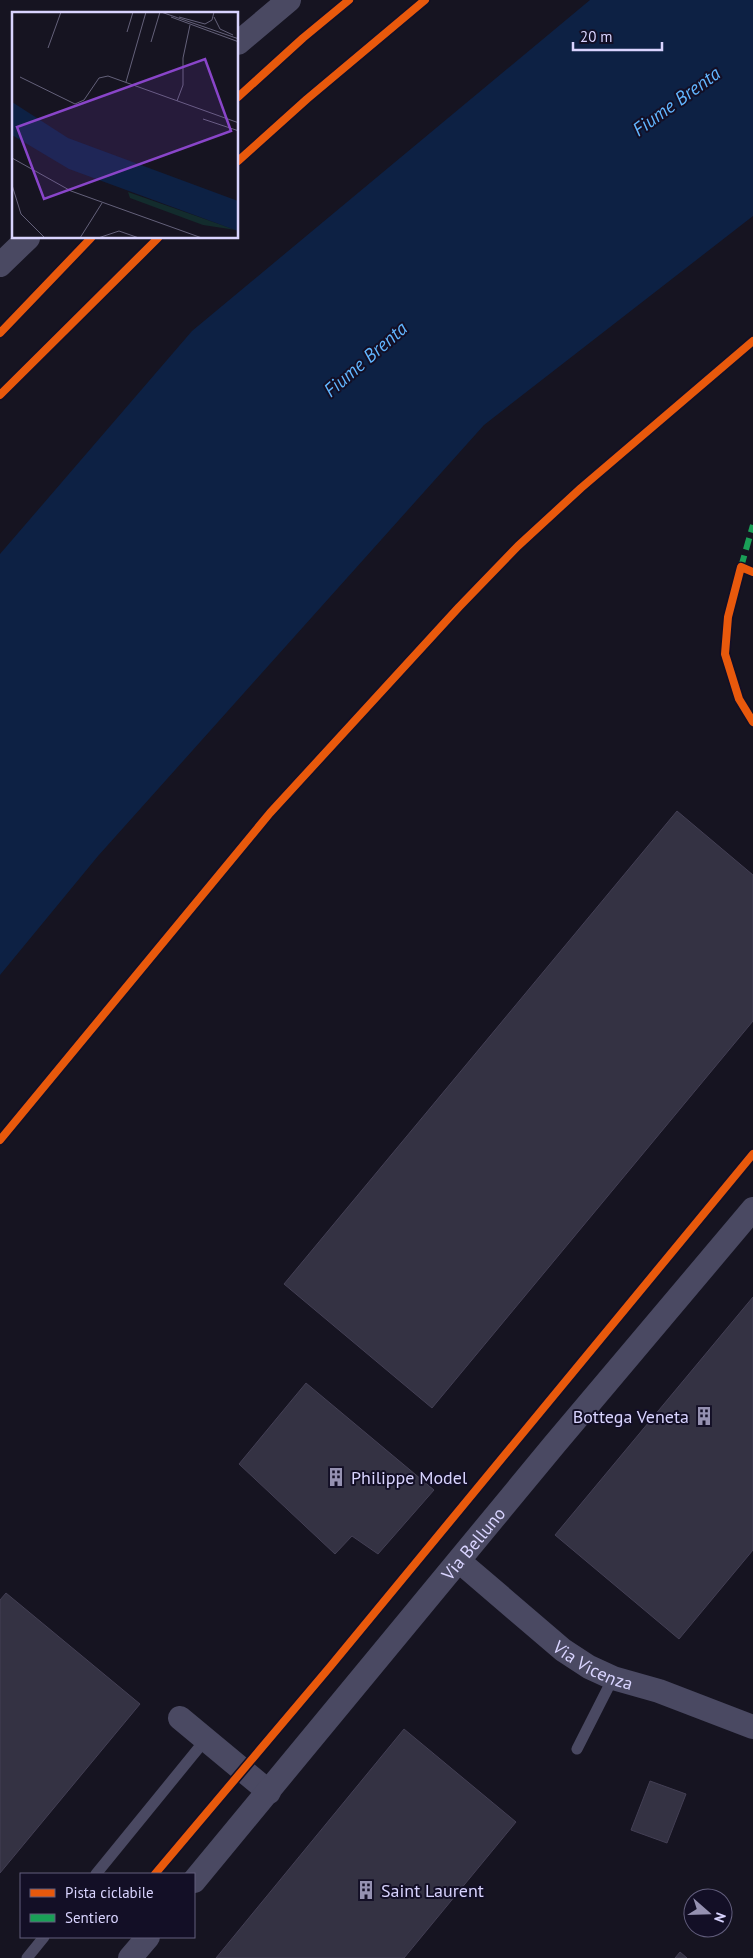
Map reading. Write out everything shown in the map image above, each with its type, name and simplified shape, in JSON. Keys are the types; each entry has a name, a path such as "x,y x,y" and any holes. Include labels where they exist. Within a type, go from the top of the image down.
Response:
{"street":[{"path":"239,42 289,0"},
{"path":"0,265 27,239"},
{"name":"Via Belluno","path":"195,1880 659,1319 753,1209"},
{"name":"Via Vicenza","path":"459,1561 563,1650 589,1667 613,1678 659,1691 753,1727"},
{"path":"180,1718 269,1792"},
{"path":"130,1958 147,1938"}],"lane":[{"path":"577,1749 613,1678"},
{"path":"97,1873 206,1740"},
{"path":"26,1958 43,1938"}],"water":[{"name":"Fiume Brenta","path":"590,0 753,0 753,216 484,425 98,856 0,975 0,554 192,331"}],"building":[{"path":"677,811 753,875 753,1021 432,1408 284,1284"},
{"name":"Bottega Veneta","path":"753,1297 753,1550 679,1639 555,1535"},
{"name":"Philippe Model","path":"306,1383 434,1490 378,1554 352,1536 335,1554 239,1464"},
{"path":"6,1593 140,1704 0,1873 0,1600"},
{"name":"Saint Laurent","path":"404,1729 516,1822 404,1958 216,1958"},
{"path":"650,1781 686,1794 667,1843 631,1830"},
{"path":"680,1952 687,1958 675,1958"}],"marked path":[{"path":"741,567 753,525"}],"cycle path":[{"path":"239,96 303,38 349,0"},
{"path":"239,160 307,99 425,0"},
{"path":"0,333 90,239"},
{"path":"0,395 157,239"},
{"path":"0,1140 270,813 459,607 518,546 581,488 753,341"},
{"path":"753,572 741,567 728,617 725,654 739,699 753,722"},
{"path":"156,1873 329,1668 753,1154"}],"place":[{"name":"Bottega Veneta","path":"704,1416"},
{"name":"Philippe Model","path":"336,1477"},
{"name":"Saint Laurent","path":"366,1890"}]}
